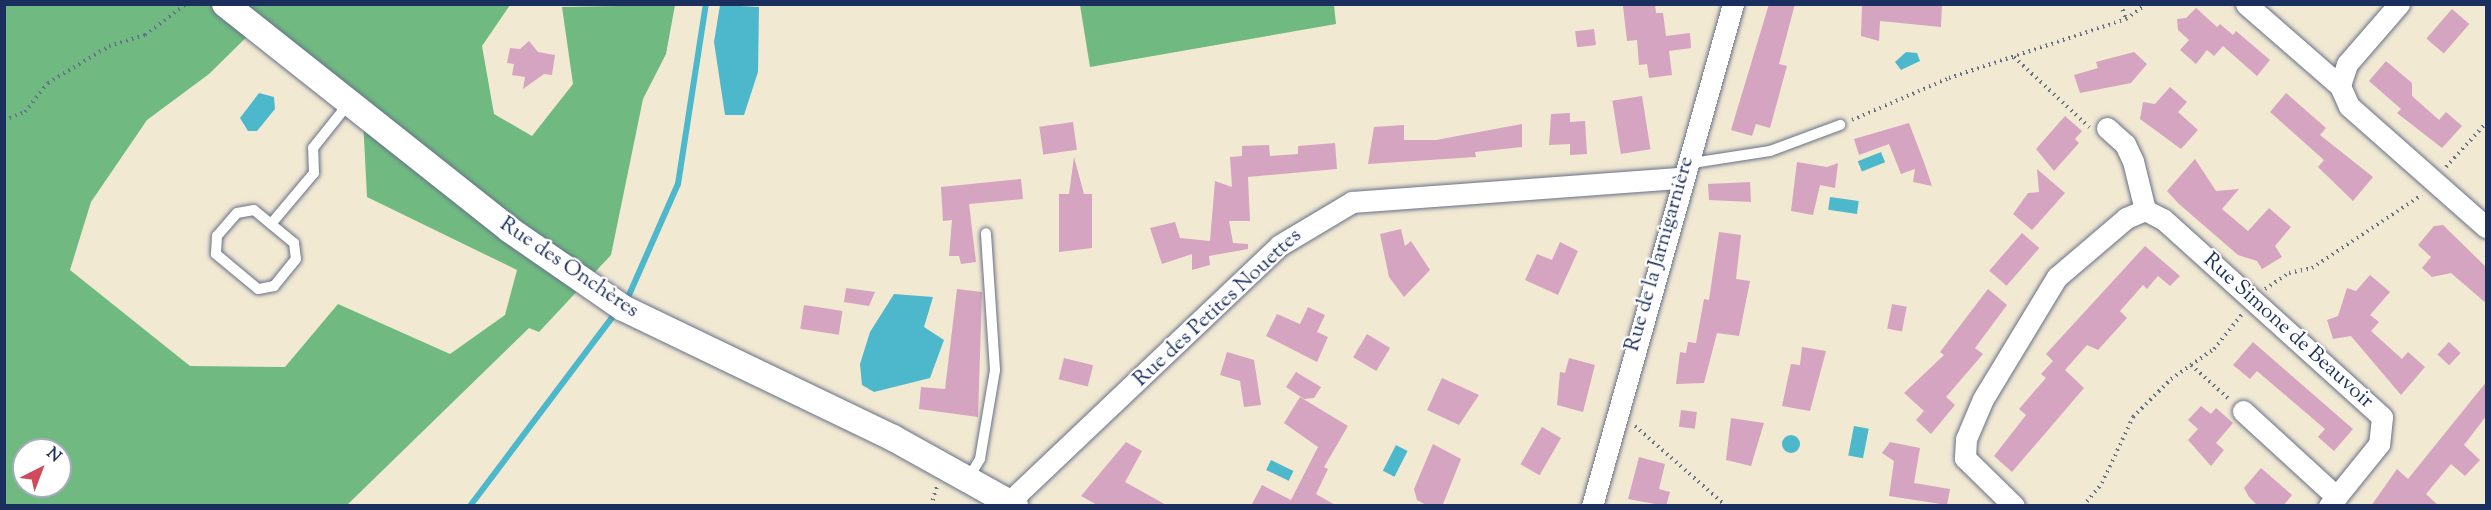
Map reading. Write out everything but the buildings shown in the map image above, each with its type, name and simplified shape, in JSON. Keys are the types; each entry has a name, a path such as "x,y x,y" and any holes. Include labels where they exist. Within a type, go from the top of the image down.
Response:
{"street":[{"name":"Rue des Onchères","path":"225,4 510,230 623,308 968,479 1012,504"},
{"name":"Rue de la Jarnigarnière","path":"1592,506 1615,410 1733,4"},
{"path":"2246,4 2340,86 2349,106 2487,227"},
{"path":"2340,86 2347,64 2399,4"},
{"path":"2014,506 1965,458 1966,439 1983,399 2057,277 2126,218 2145,210 2129,153 2107,128"},
{"name":"Rue des Petites Nouettes","path":"1012,504 1280,245 1352,202 1683,171"},
{"name":"Rue Simone de Beauvoir","path":"2145,210 2163,219 2382,417 2379,444 2333,501 2242,411"}],"lane":[{"path":"272,224 314,173 313,147 349,102"},
{"path":"1683,171 1770,151 1840,125"},
{"path":"254,210 272,224 294,243 296,258 274,286 258,289 216,254 217,236 237,213 254,210"},
{"path":"968,479 980,459 995,370 986,233"}],"path":[{"path":"4,120 25,112 48,83 109,46 145,35 186,4"},
{"path":"2121,4 2126,20"},
{"path":"1840,125 1907,94 2126,20 2147,4"},
{"path":"2014,57 2096,133 2107,128"},
{"path":"2191,365 2242,411"},
{"path":"1615,410 1726,506"}],"green space":[{"path":"4,5 510,5 482,46 494,114 532,136 573,84 562,7 675,5 666,54 643,99 611,255 539,332 529,328 346,506 5,505","holes":["263,21 362,100 367,197 517,270 505,315 450,354 338,304 285,367 190,366 70,270 91,202 147,120 209,74"]},
{"path":"1080,5 1334,5 1336,24 1090,67"}],"water":[{"path":"720,5 759,7 758,72 744,115 725,115 714,42"},
{"path":"1906,52 1917,53 1920,61 1901,70 1895,62"},
{"path":"259,93 274,97 275,109 257,131 248,131 240,118"},
{"path":"1881,152 1885,162 1862,172 1858,161"},
{"path":"1830,197 1859,201 1857,214 1828,210"},
{"path":"894,294 933,297 924,327 944,340 930,378 874,392 862,385 860,364 870,332"},
{"path":"1854,426 1869,429 1863,458 1848,455"},
{"path":"1787,435 1795,435 1800,440 1798,451 1787,453 1782,448 1782,440"},
{"path":"1396,445 1408,451 1394,477 1383,471"},
{"path":"1271,460 1293,471 1289,481 1266,470"}],"waterway":[{"path":"629,295 678,184 706,4"},
{"path":"470,506 614,315"}]}
